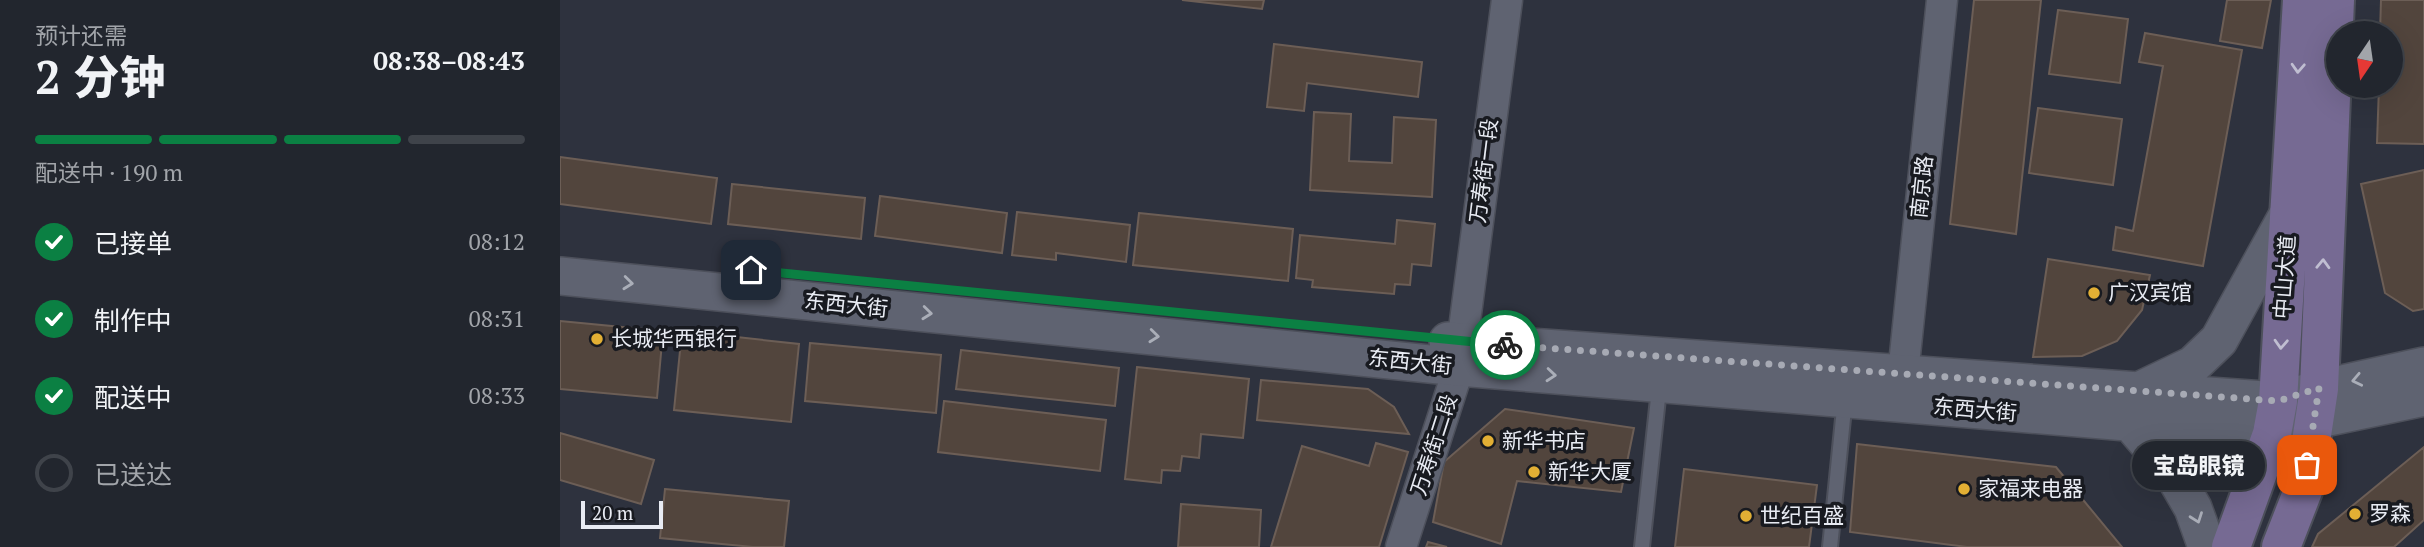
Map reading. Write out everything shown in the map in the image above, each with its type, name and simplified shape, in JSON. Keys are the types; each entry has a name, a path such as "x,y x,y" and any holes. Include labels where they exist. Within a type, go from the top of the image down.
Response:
{"main road":[{"name":"中山大道","path":"2231,547 2275,418 2302,0"},
{"name":"中山大道","path":"2281,547 2304,488 2317,404 2335,0"}],"street":[{"name":"万寿街一段","path":"1460,355 1507,0"},
{"name":"南京路","path":"1903,374 1942,0"},
{"path":"2207,547 2193,508 2135,407 2193,365 2219,340 2290,211"},
{"name":"东西大街","path":"560,250 1845,399 2135,407 2275,418 2424,366"},
{"name":"东西大街","path":"560,276 1460,355 1903,374 2135,407"},
{"name":"万寿街二段","path":"1401,547 1460,355"},
{"name":"东西大街","path":"2317,404 2424,397"}],"lane":[{"path":"1642,547 1659,389"},
{"path":"1830,547 1845,399"}],"building":[{"path":"1182,0 1264,0 1262,9"},
{"path":"1974,0 2041,0 2016,234 1950,224"},
{"path":"2227,0 2271,0 2262,48 2220,41"},
{"path":"2381,0 2424,0 2424,144 2377,143 2379,98 2403,98 2403,21 2380,21"},
{"path":"2058,10 2128,19 2120,83 2049,74"},
{"path":"2145,33 2242,50 2203,266 2113,250 2116,227 2133,231 2163,66 2139,62"},
{"path":"1274,44 1422,62 1418,97 1307,83 1304,111 1267,107"},
{"path":"2038,108 2122,119 2113,185 2029,173"},
{"path":"1314,112 1351,114 1349,161 1392,163 1394,117 1436,120 1432,197 1310,190"},
{"path":"560,157 717,178 711,224 560,204"},
{"path":"2424,170 2424,309 2413,311 2385,293 2361,184"},
{"path":"732,184 865,198 861,239 728,224"},
{"path":"880,196 1007,213 1002,253 875,236"},
{"path":"1017,212 1130,225 1126,262 1056,253 1056,260 1012,255"},
{"path":"1139,213 1293,229 1288,281 1133,265"},
{"path":"1397,220 1435,224 1431,266 1412,264 1410,285 1395,284 1394,294 1312,287 1313,280 1296,278 1300,235 1395,244"},
{"name":"广汉宾馆","path":"2048,259 2150,275 2142,310 2117,341 2082,356 2033,357"},
{"path":"560,321 663,331 657,398 560,389"},
{"path":"682,331 799,344 791,422 674,410"},
{"path":"810,343 941,355 936,413 805,401"},
{"path":"961,350 1119,368 1115,406 956,389"},
{"path":"1137,367 1249,379 1243,438 1201,434 1199,458 1182,456 1180,471 1162,470 1161,483 1125,479"},
{"path":"1261,380 1368,389 1394,407 1409,434 1257,420"},
{"path":"944,401 1106,420 1100,471 938,452"},
{"name":"新华大厦","path":"1505,409 1634,428 1621,492 1517,481 1501,544 1433,522 1444,462"},
{"path":"560,433 654,460 641,504 560,480"},
{"path":"1376,443 1408,452 1379,547 1271,547 1302,446 1369,466"},
{"name":"家福来电器","path":"1857,444 2056,467 2122,547 1967,547 1850,532"},
{"path":"2424,447 2424,520 2394,547 2312,547 2318,534"},
{"name":"世纪百盛","path":"1684,469 1817,485 1809,547 1675,547"},
{"path":"665,489 789,501 784,547 753,547 660,538"},
{"path":"1181,504 1261,510 1259,547 1178,547"},
{"path":"1428,542 1447,547 1426,547"}],"way so far":[{"path":"1505,345 2278,401 2319,388 2307,465"}],"place":[{"name":"广汉宾馆","path":"2094,293"},
{"name":"长城华西银行","path":"597,339"},
{"name":"新华书店","path":"1488,441"},
{"name":"宝岛眼镜","path":"2307,465"},
{"name":"新华大厦","path":"1534,472"},
{"name":"家福来电器","path":"1964,489"},
{"name":"罗森","path":"2355,514"},
{"name":"世纪百盛","path":"1746,516"}],"route":[{"path":"751,270 1505,345"}]}
